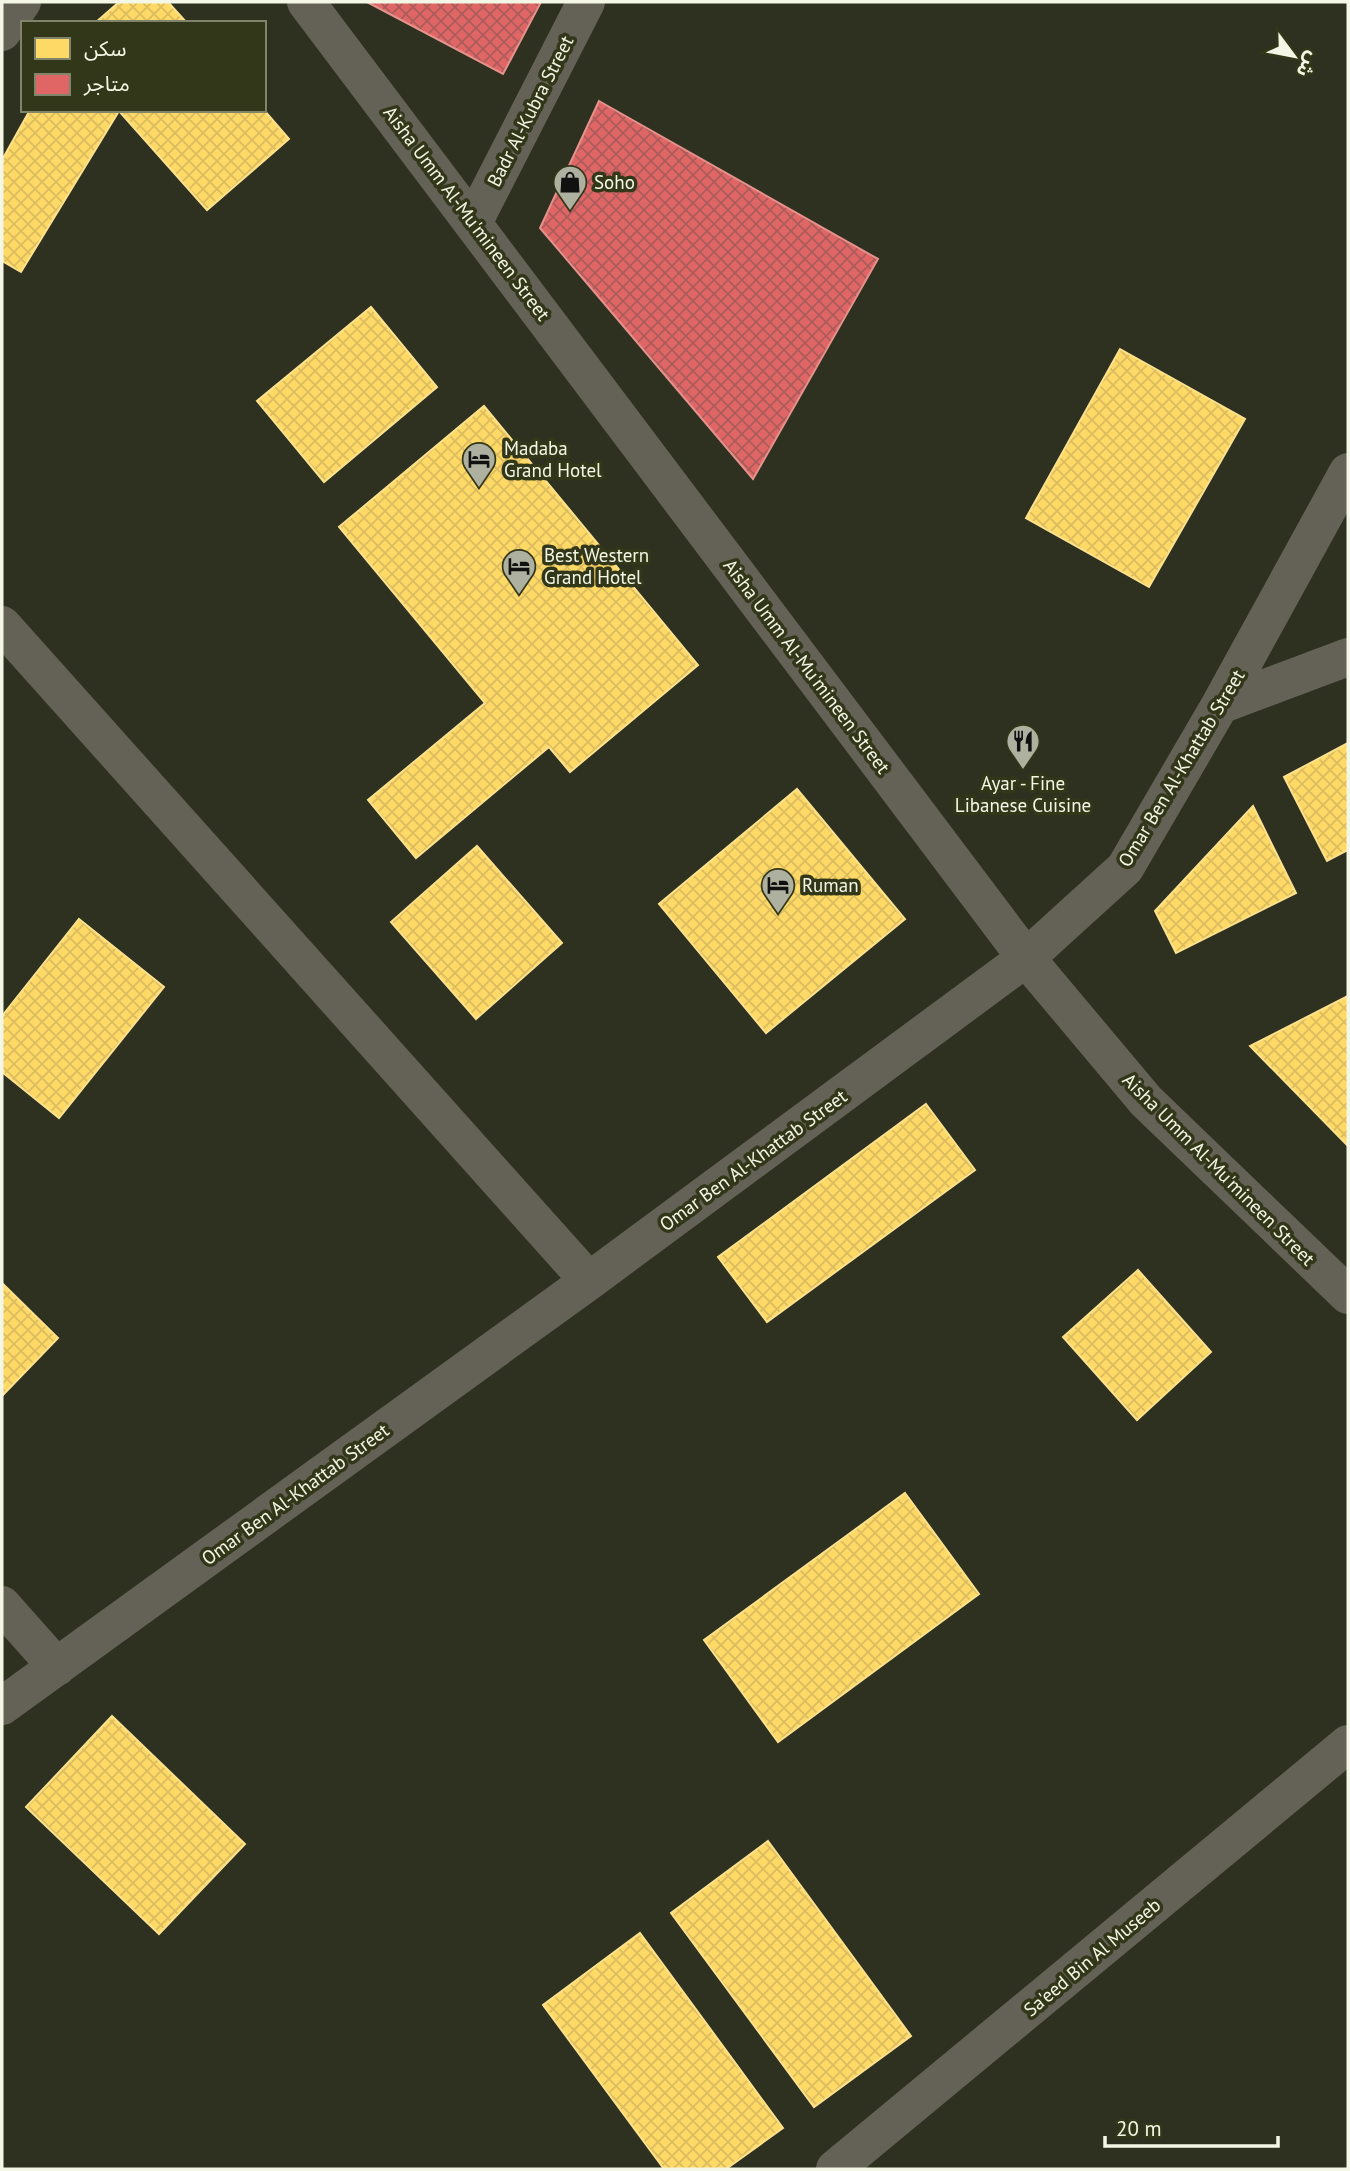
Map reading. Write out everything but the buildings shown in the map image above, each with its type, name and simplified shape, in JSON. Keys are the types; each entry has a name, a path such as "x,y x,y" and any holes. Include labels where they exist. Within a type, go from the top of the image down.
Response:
{"street":[{"path":"2,32 22,2"},
{"name":"Aisha Umm Al-Mu'mineen Street","path":"306,2 474,220 1026,958 1146,1101 1348,1295"},
{"name":"Badr Al-Kubra Street","path":"474,220 586,2"},
{"name":"Omar Ben Al-Khattab Street","path":"2,1706 589,1281 1026,958 1125,868 1220,705 1348,472"},
{"path":"2,625 589,1281"},
{"path":"1220,705 1348,657"},
{"path":"2,1605 57,1667"},
{"name":"Sa'eed Bin Al Museeb","path":"835,2169 1348,1744"}],"place":[{"name":"Soho","path":"570,212"},
{"name":"Madaba Grand Hotel","path":"479,489"},
{"name":"Best Western Grand Hotel","path":"519,596"},
{"name":"Ayar - Fine Libanese Cuisine","path":"1023,771"},
{"name":"Ruman","path":"778,915"}]}
